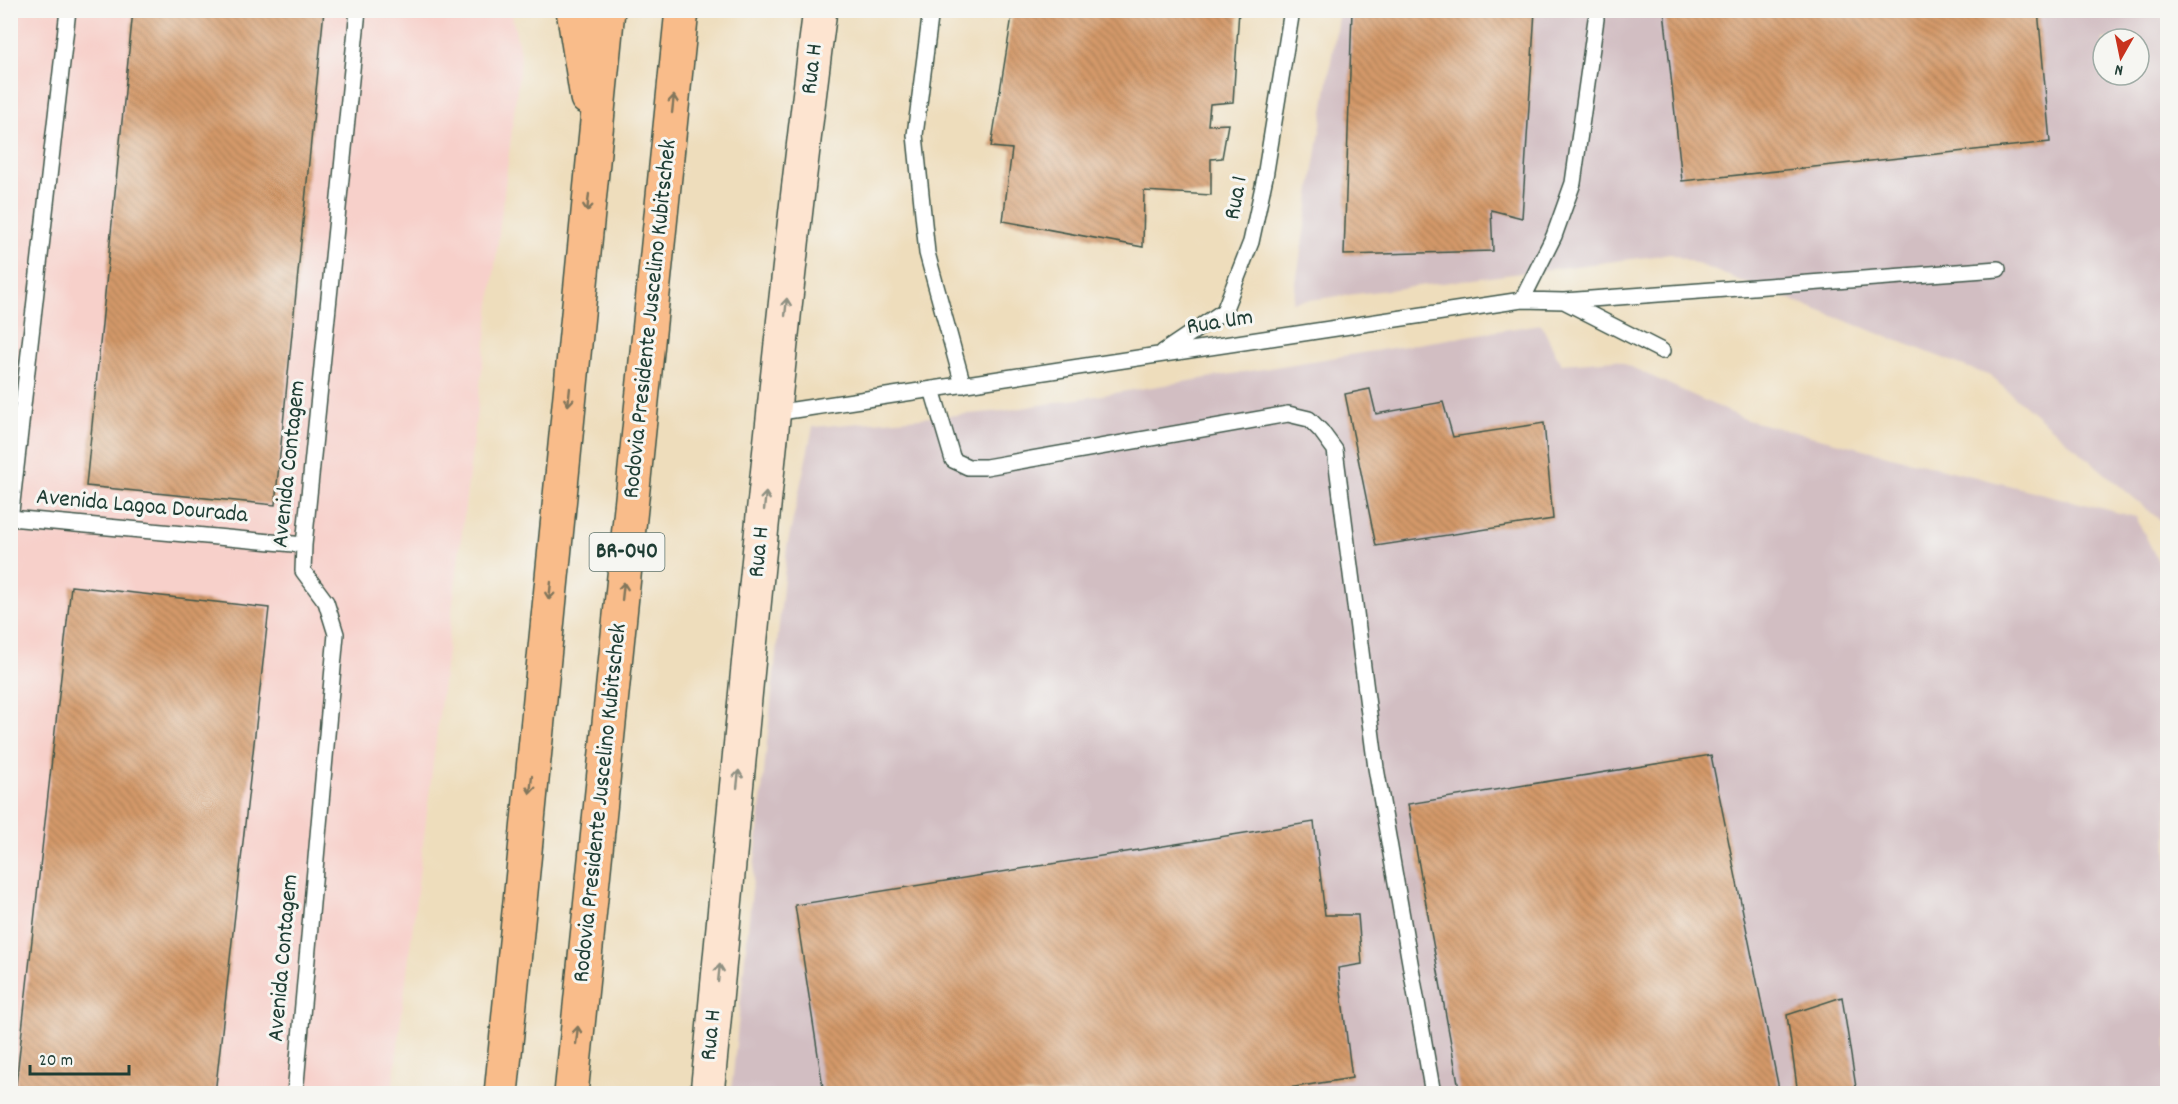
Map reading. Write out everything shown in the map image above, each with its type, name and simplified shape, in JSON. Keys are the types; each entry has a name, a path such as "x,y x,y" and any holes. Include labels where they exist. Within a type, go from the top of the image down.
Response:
{"highway":[{"path":"573,10 593,145"},
{"name":"BR-040","path":"501,1094 608,10"},
{"name":"Rodovia Presidente Juscelino Kubitschek","path":"571,1094 682,10"}],"main road":[{"name":"Rua H","path":"707,1094 774,413 820,10"}],"lane":[{"path":"11,519 68,10"},
{"name":"Avenida Contagem","path":"294,1094 336,634 326,602 303,571 304,545 358,10"},
{"path":"931,10 915,135 927,253 963,385"},
{"name":"Rua 1","path":"1158,355 1224,311 1251,242 1292,10"},
{"path":"1522,300 1554,236 1573,183 1596,19"},
{"path":"1564,301 1998,269"},
{"name":"Rua Um","path":"774,413 1522,300 1564,301 1662,351"},
{"path":"932,389 953,460 968,467 986,467 1288,414 1309,419 1335,450 1376,768 1433,1094"},
{"name":"Avenida Lagoa Dourada","path":"11,519 304,545"}],"shaded area":[{"path":"10,11 511,11 521,57 392,1093 11,1093"},
{"path":"1339,11 2167,11 2167,526 1990,376 1671,254 1293,302"},
{"path":"1541,324 1561,364 1616,360 1747,420 2136,517 2167,579 2167,1093 731,1094 787,547 813,427 1003,411"}],"building":[{"path":"133,10 324,10 275,505 86,486"},
{"path":"1013,10 1239,10 1233,102 1210,104 1208,125 1228,124 1222,158 1211,159 1211,195 1144,191 1143,247 1003,221 1012,149 991,147"},
{"path":"1352,10 1535,10 1522,218 1491,210 1493,251 1344,255"},
{"path":"1664,10 2038,10 2050,142 1682,181"},
{"path":"1370,389 1376,414 1443,402 1453,437 1544,423 1553,519 1376,546 1345,394"},
{"path":"71,586 269,608 215,1094 15,1094"},
{"path":"1711,755 1780,1094 1460,1094 1408,804"},
{"path":"1314,822 1325,915 1358,915 1362,964 1338,968 1352,1078 1251,1094 824,1094 795,905"},
{"path":"1842,997 1857,1094 1798,1094 1787,1015"}]}
